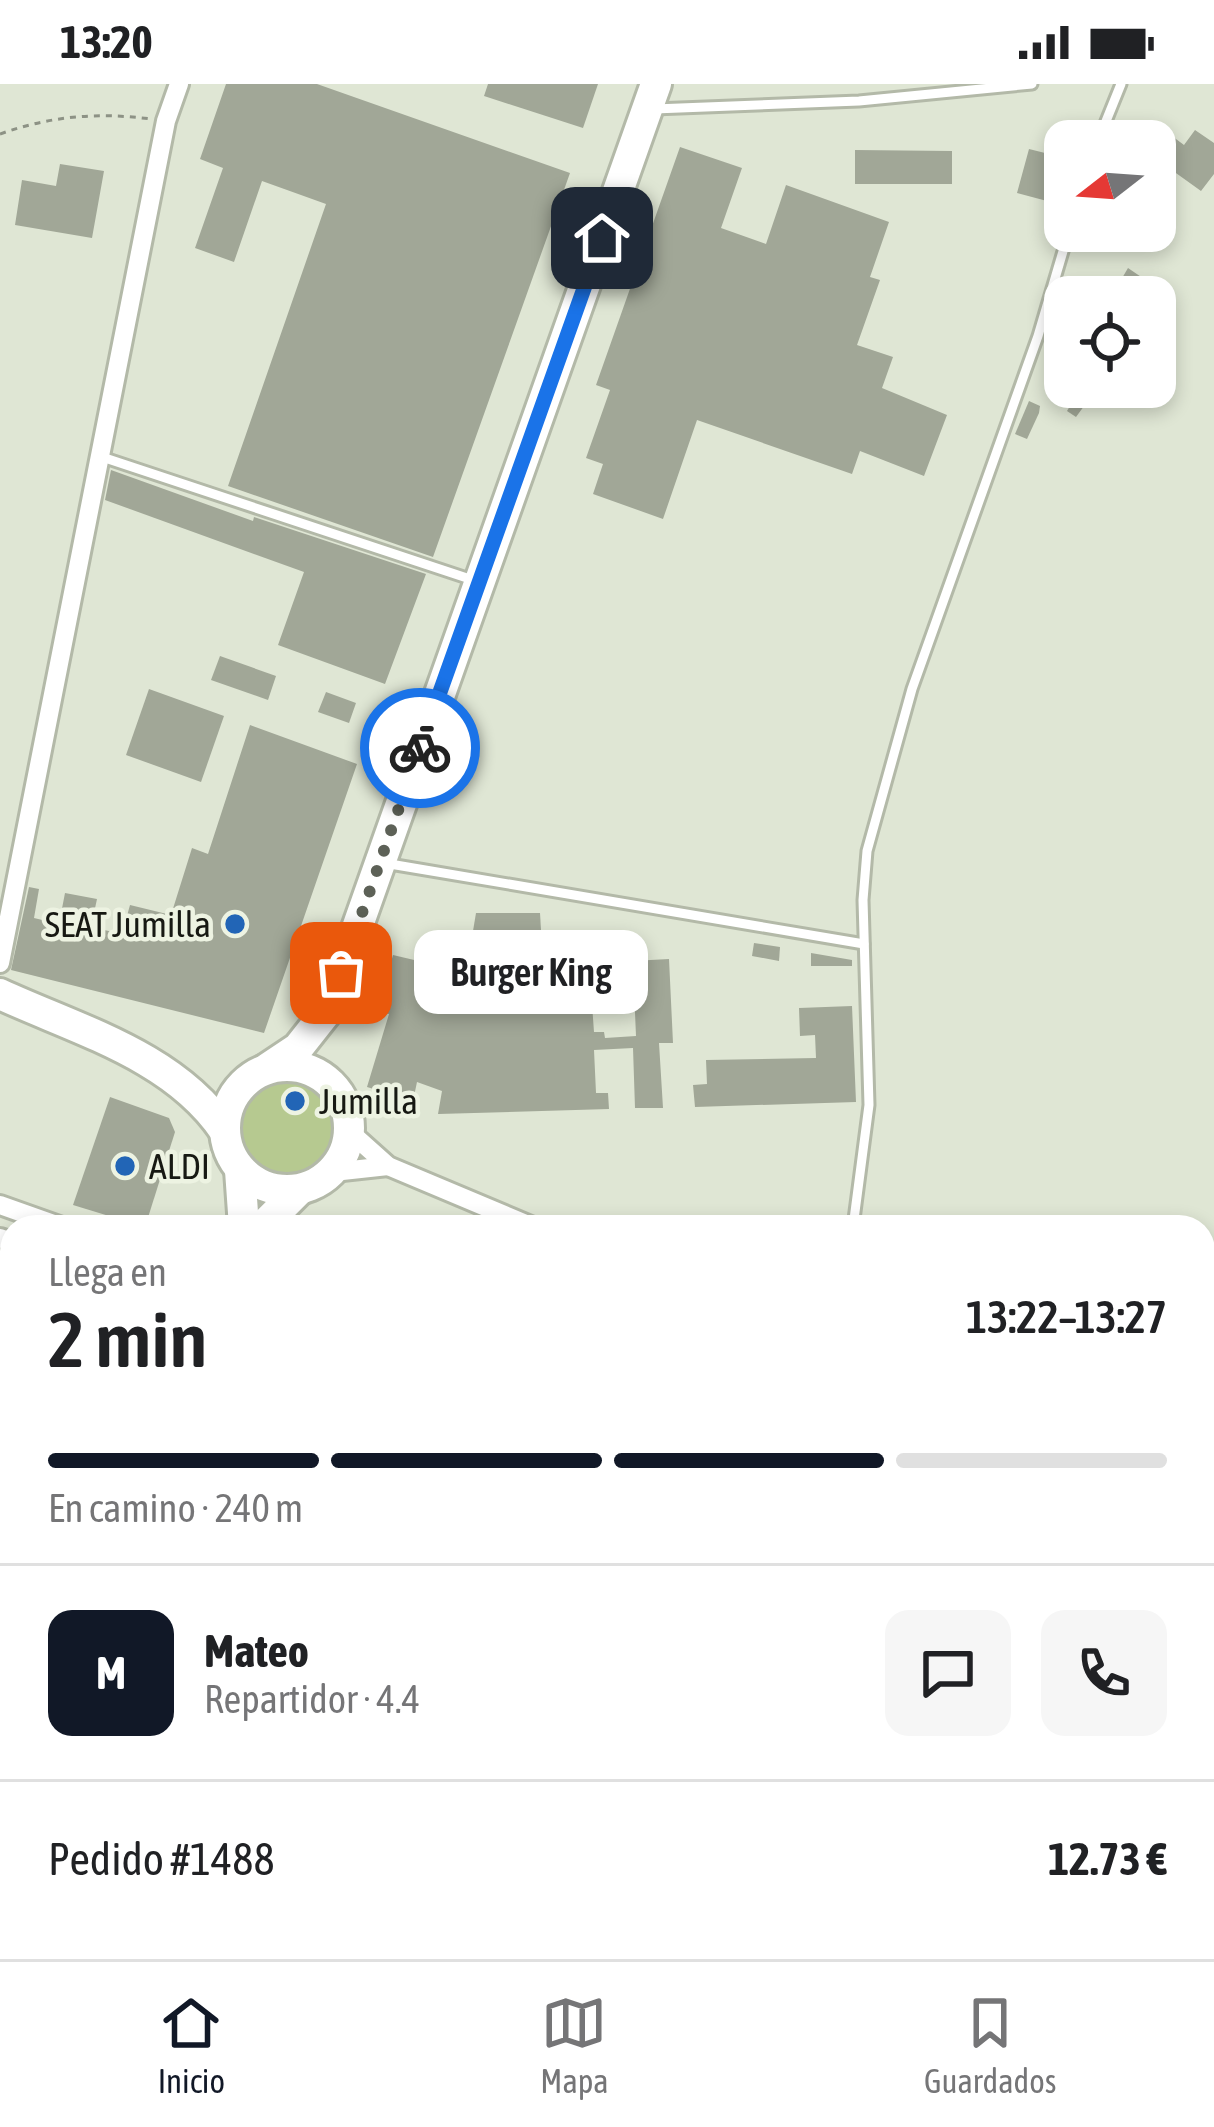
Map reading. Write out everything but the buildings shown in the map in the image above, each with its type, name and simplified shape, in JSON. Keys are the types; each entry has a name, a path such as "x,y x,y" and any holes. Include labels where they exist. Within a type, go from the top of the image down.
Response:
{"main road":[{"path":"224,1130 236,1091 298,1048 328,1010 651,96"},
{"path":"0,994 165,1070 196,1096 224,1130 240,1170 243,1215"},
{"path":"274,1215 299,1190 333,1172 350,1132 330,1057 328,1010"},
{"path":"165,1070 310,1070 342,1098"},
{"path":"240,1170 257,1183 299,1190"}],"street":[{"path":"0,963 166,121 179,84"},
{"path":"350,1132 388,1166 504,1215"},
{"path":"333,1172 388,1166"}],"lane":[{"path":"651,96 859,101 1032,84"},
{"path":"1106,120 1121,84"},
{"path":"855,1215 869,1105 864,944 867,851 912,689 1038,336 1063,252"},
{"path":"99,456 479,583"},
{"path":"379,862 864,944"}],"path":[{"path":"0,134 39,121 104,113 166,121"}],"green space":[{"path":"287,1075 307,1079 330,1098 339,1127 335,1147 316,1170 287,1179 267,1175 244,1156 235,1127 239,1107 258,1084"}],"way so far":[{"path":"341,973 420,748"}],"place":[{"name":"SEAT Jumilla","path":"235,924"},
{"name":"Burger King","path":"341,973"},
{"name":"Jumilla","path":"295,1101"},
{"name":"ALDI","path":"125,1166"}],"route":[{"path":"420,748 602,238"}]}
